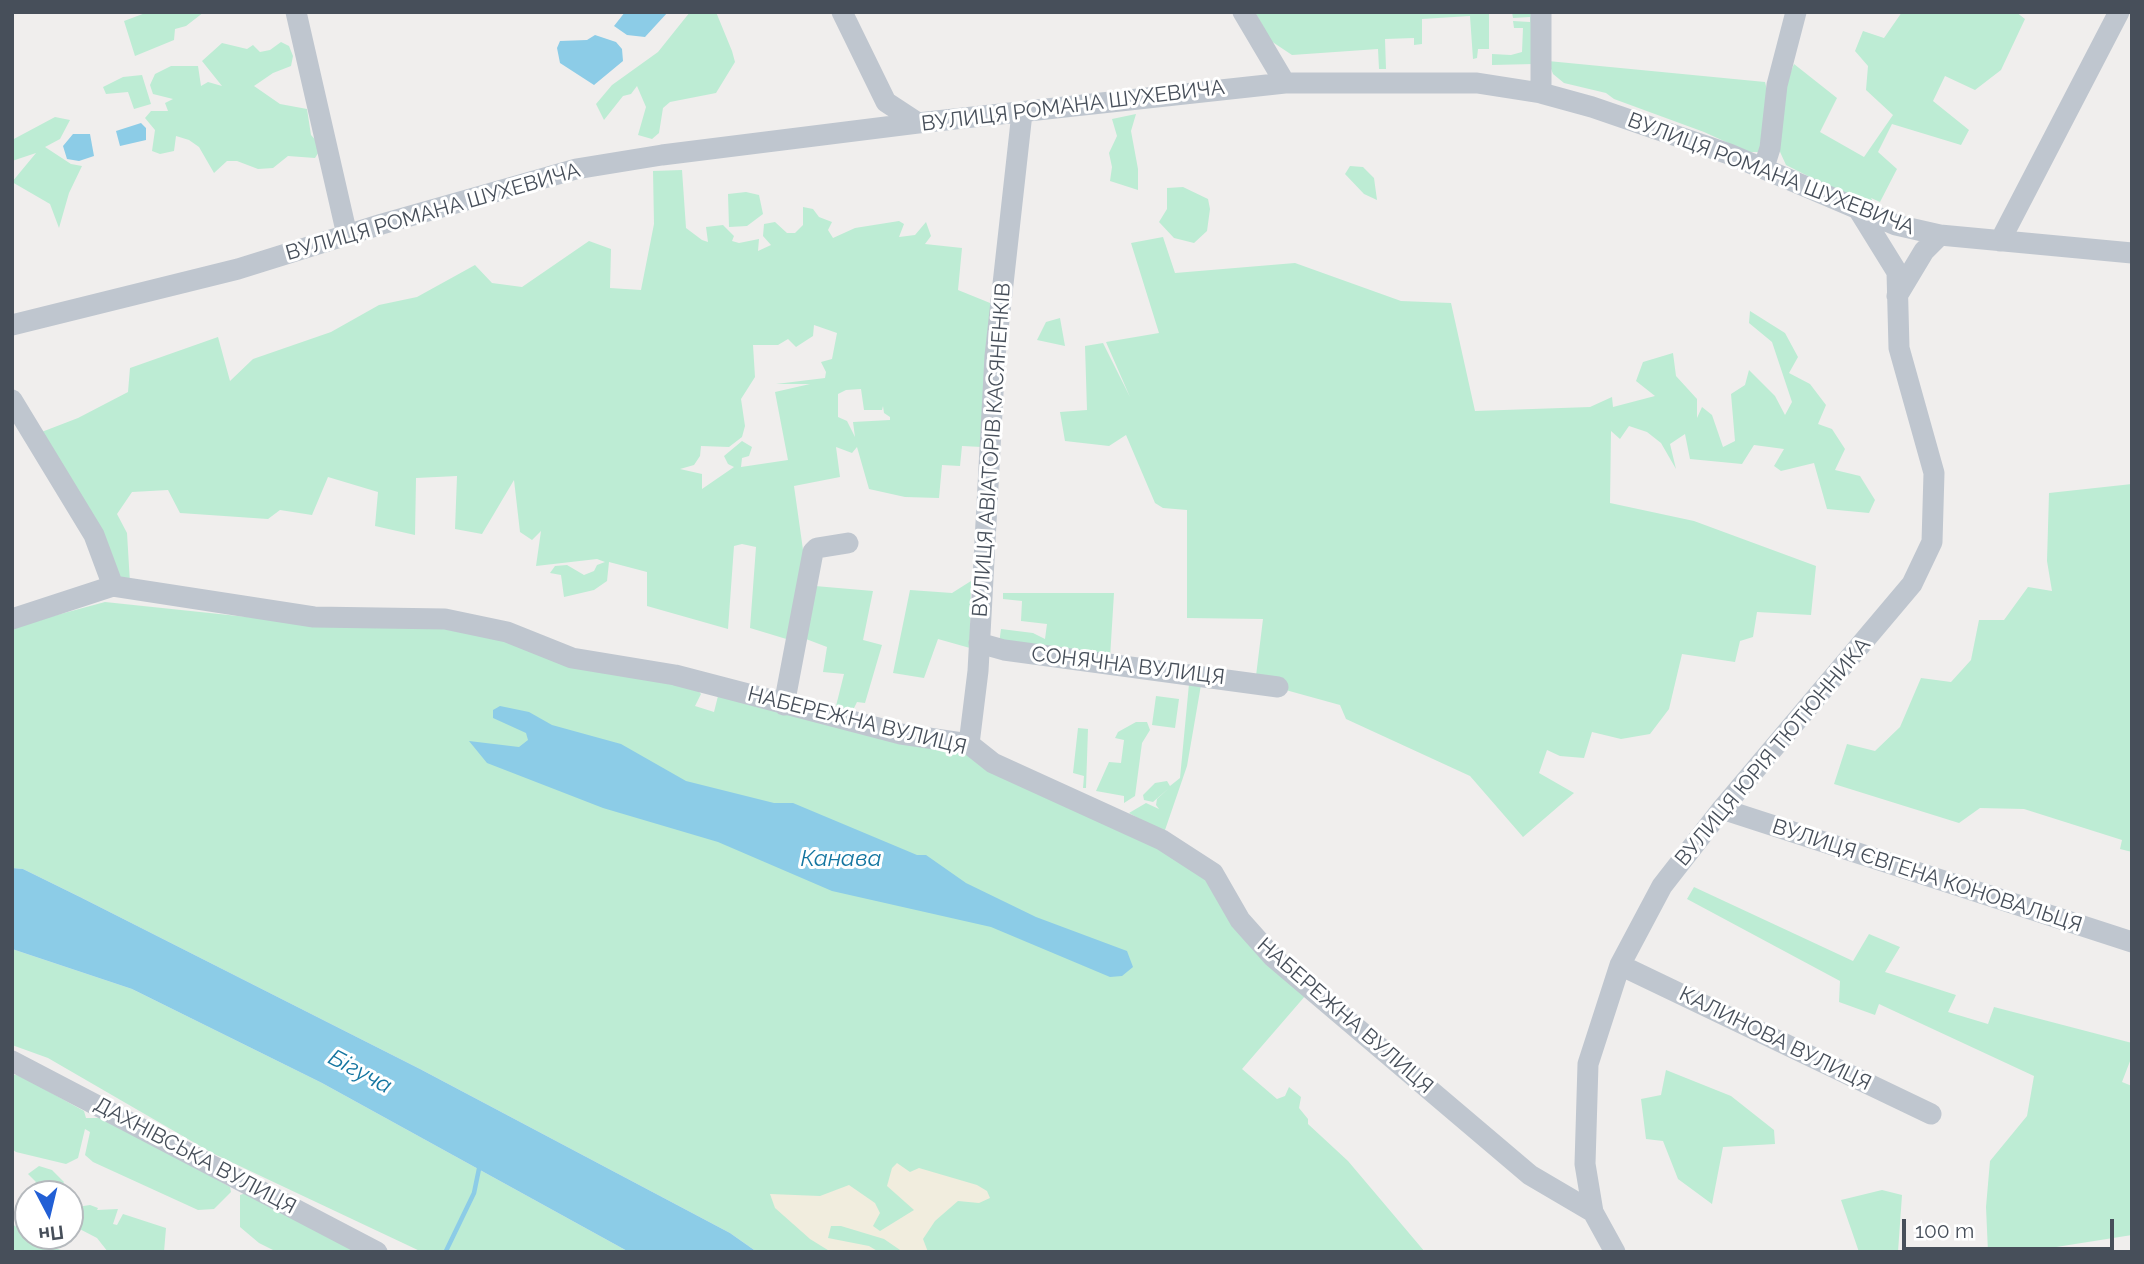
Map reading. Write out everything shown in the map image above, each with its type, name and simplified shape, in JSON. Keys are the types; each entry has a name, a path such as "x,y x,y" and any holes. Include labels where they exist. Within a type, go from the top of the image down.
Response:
{"street":[{"path":"296,12 347,234"},
{"path":"842,12 882,96 893,108 918,123"},
{"path":"1541,12 1541,93"},
{"path":"2000,241 2119,12"},
{"path":"1764,167 1793,14"},
{"path":"1247,15 1285,83"},
{"name":"ВУЛИЦЯ РОМАНА ШУХЕВИЧА","path":"12,325 238,269 347,234 576,169 918,123 1285,83 1477,83 1541,93 1592,107 1764,167 1896,225 1940,235 2132,253"},
{"path":"865,130 870,125 882,96"},
{"name":"ВУЛИЦЯ АВІАТОРІВ КАСЯНЕНКІВ","path":"969,744 974,715 979,643 990,422 1022,113"},
{"name":"ВУЛИЦЯ ЮРІЯ ТЮТЮННИКА","path":"1594,1212 1586,1156 1588,1064 1620,965 1662,886 1722,809 1912,584 1931,542 1934,473 1899,348 1898,296 1894,265 1858,209"},
{"path":"1898,296 1924,251 1940,235"},
{"path":"12,400 88,524 113,586"},
{"path":"784,705 813,552 817,548 848,542"},
{"name":"НАБЕРЕЖНА ВУЛИЦЯ","path":"12,619 113,586 314,617 445,619 507,632 572,658 676,675 901,734 969,744 993,763 1162,840 1213,873 1240,920 1273,957 1536,1178 1594,1212"},
{"name":"СОНЯЧНА ВУЛИЦЯ","path":"979,643 1004,650 1278,687"},
{"name":"ВУЛИЦЯ ЄВГЕНА КОНОВАЛЬЦЯ","path":"1722,809 2132,942"},
{"name":"КАЛИНОВА ВУЛИЦЯ","path":"1620,965 1931,1114"},
{"name":"ДАХНІВСЬКА ВУЛИЦЯ","path":"12,1061 377,1252"},
{"path":"1536,1178 1559,1179 1573,1172 1586,1156"},
{"path":"1594,1212 1615,1252"}],"green space":[{"path":"148,12 204,12 186,26 175,29 174,40 135,56 124,21"},
{"path":"690,12 716,12 732,51 735,62 716,93 670,102 663,108 659,133 652,139 638,135 646,107 637,86 631,94 623,96 604,120 596,104 612,85 658,52"},
{"path":"1255,12 1489,12 1489,49 1478,49 1477,58 1473,59 1470,16 1422,19 1422,44 1414,45 1414,38 1385,39 1386,69 1379,69 1378,49 1292,55 1271,41"},
{"path":"1512,12 1534,12 1534,64 1492,65 1492,54 1511,55 1522,52 1523,28 1514,28 1513,21 1530,22 1530,17 1513,18"},
{"path":"1902,12 2016,12 2025,19 2001,70 1975,90 1945,76 1933,101 1969,130 1961,145 1892,124 1878,152 1897,169 1880,202 1871,198 1879,212 1786,165 1776,143 1783,91 1794,64 1837,98 1820,132 1864,157 1893,115 1866,90 1868,66 1855,51 1863,31 1884,38"},
{"path":"281,42 289,46 293,56 291,66 273,73 254,86 280,104 307,109 311,135 322,147 315,158 288,156 273,168 258,169 237,161 227,161 214,173 199,147 189,140 176,136 174,151 160,154 152,151 155,130 145,118 151,111 168,111 165,103 173,99 153,94 150,85 155,74 171,66 198,66 201,86 208,82 222,86 202,61 222,43 247,49 253,45 260,52 270,50"},
{"path":"1548,61 1765,82 1768,94 1764,147 1758,152 1748,152 1704,132 1614,99 1606,93 1564,83 1553,74"},
{"path":"142,75 151,104 134,109 128,92 106,94 103,87 123,77"},
{"path":"1136,114 1131,131 1138,169 1138,190 1110,181 1112,167 1109,153 1117,136 1112,119"},
{"path":"55,117 70,120 60,139 45,147 71,164 82,166 69,193 59,228 50,204 12,182 36,153 12,161 12,140"},
{"path":"1350,166 1363,167 1374,178 1377,200 1364,194 1345,174"},
{"path":"682,170 686,228 708,242 706,227 723,225 734,236 732,241 739,243 759,239 758,251 771,245 763,236 764,224 775,222 787,233 795,233 803,225 803,207 813,209 819,217 832,222 828,230 833,238 855,228 899,221 904,224 899,237 915,235 926,222 931,236 925,244 962,248 958,290 995,305 982,447 962,446 960,466 942,465 939,498 905,497 869,489 857,447 852,453 836,447 840,477 794,486 805,564 793,641 750,628 756,547 742,544 734,546 728,629 647,606 647,572 609,562 607,581 594,590 564,597 561,575 550,573 555,566 567,565 584,575 605,562 597,559 536,566 541,531 532,540 520,532 514,480 482,534 455,529 457,476 416,478 415,535 375,526 378,492 328,477 312,515 280,510 268,519 180,513 168,490 132,492 117,514 127,533 130,583 121,581 39,433 78,418 128,392 130,368 218,337 230,381 253,359 331,332 379,305 417,297 475,265 492,283 522,287 589,241 611,249 610,288 641,290 654,224 653,171","holes":["814,325 837,333 832,359 821,362 826,372 825,378 776,384 810,384 775,392 788,460 741,467 742,458 749,456 752,447 742,441 724,456 728,464 734,467 702,489 702,474 680,469 694,465 700,456 701,446 729,447 742,437 745,426 741,399 755,377 753,345 778,345 788,339 796,347 813,336","861,389 864,410 882,410 883,406 884,413 890,420 853,422 855,437 847,421 838,417 838,394 846,390"]},
{"path":"1183,187 1208,199 1210,209 1207,231 1194,243 1174,238 1159,222 1167,209 1167,188"},
{"path":"746,192 759,195 763,214 747,226 729,227 728,194"},
{"path":"1163,237 1175,273 1295,263 1401,301 1451,303 1475,411 1590,407 1612,397 1613,407 1655,396 1636,381 1643,362 1673,353 1676,376 1697,399 1697,418 1702,407 1712,415 1723,447 1735,441 1731,394 1745,385 1749,370 1775,396 1785,415 1792,402 1772,342 1749,323 1750,311 1785,333 1798,357 1789,373 1810,384 1826,405 1818,424 1832,429 1845,449 1835,470 1860,476 1875,500 1869,513 1827,509 1814,463 1781,471 1774,466 1784,449 1754,445 1742,464 1690,459 1685,434 1670,444 1676,469 1661,443 1647,432 1629,426 1620,439 1611,431 1610,503 1694,521 1816,566 1811,615 1757,612 1753,637 1740,641 1735,662 1682,654 1669,709 1650,734 1621,739 1592,732 1584,758 1560,756 1547,750 1539,773 1574,793 1523,837 1470,776 1346,719 1340,705 1282,689 1256,676 1263,619 1187,618 1187,510 1163,508 1155,503 1126,435 1109,446 1065,441 1060,412 1087,410 1085,346 1103,343 1130,397 1106,342 1159,333 1131,243"},
{"path":"1060,318 1065,346 1037,340 1046,322"},
{"path":"2132,484 2132,852 2120,849 2122,840 2024,809 1980,808 1959,823 1834,784 1847,744 1875,751 1900,727 1921,678 1951,682 1971,660 1979,620 2004,620 2028,587 2052,591 2047,561 2049,493"},
{"path":"971,581 970,648 938,639 924,678 893,673 910,590 952,593"},
{"path":"815,586 873,591 863,640 882,645 865,703 857,702 851,714 835,710 844,674 823,672 827,647 806,639"},
{"path":"1003,593 1114,593 1110,658 999,644 1001,629 1033,633 1045,639 1047,624 1021,621 1022,601 1003,599"},
{"path":"105,602 352,628 440,625 696,688 701,694 695,706 714,712 719,692 970,753 1201,869 1306,995 1242,1069 1277,1099 1285,1096 1289,1087 1301,1097 1299,1108 1308,1119 1308,1124 1348,1161 1425,1252 757,1252 730,1233 420,1069 80,897 23,869 12,868 12,627"},
{"path":"1189,684 1201,685 1187,766 1164,833 1129,813 1146,803 1159,809 1156,805 1157,799 1169,788 1153,802 1144,800 1143,795 1155,783 1167,781 1170,786 1180,778"},
{"path":"1156,696 1179,699 1175,728 1152,725"},
{"path":"1136,722 1147,722 1150,730 1142,743 1135,796 1124,803 1124,796 1096,791 1109,762 1121,763 1124,740 1115,738 1118,732"},
{"path":"1078,728 1088,729 1086,788 1083,788 1084,776 1073,773"},
{"path":"1694,887 1853,961 1869,934 1900,947 1885,972 1956,995 1948,1012 1988,1024 1994,1007 2132,1043 2132,1056 2122,1082 2132,1086 2132,1235 2050,1248 2050,1252 1988,1252 1986,1207 1990,1161 2027,1116 2034,1076 1879,1004 1875,1015 1839,1002 1840,981 1687,899"},
{"path":"12,949 132,989 322,1083 629,1252 422,1252 212,1153 48,1058 12,1045"},
{"path":"1666,1070 1731,1096 1774,1130 1775,1144 1723,1147 1712,1204 1678,1179 1663,1141 1646,1139 1641,1099 1661,1095"},
{"path":"12,1074 21,1076 84,1111 86,1118 111,1118 230,1187 231,1192 214,1209 198,1210 93,1162 85,1155 90,1132 85,1129 78,1158 66,1164 16,1152 12,1149"},
{"path":"39,1166 52,1170 62,1180 34,1180 28,1174"},
{"path":"1882,1190 1902,1195 1898,1252 1859,1252 1841,1200"},
{"path":"246,1193 363,1252 277,1252 259,1243 240,1227 240,1195"},
{"path":"90,1205 98,1208 97,1210 118,1209 113,1224 117,1225 123,1214 166,1228 164,1252 108,1252 97,1238 84,1231 84,1206"},
{"path":"12,1224 14,1250 67,1252 12,1252"}],"sand":[{"path":"897,1163 910,1172 919,1168 977,1185 987,1191 990,1198 979,1203 958,1201 935,1221 923,1239 928,1252 903,1252 884,1239 841,1226 831,1226 828,1238 869,1246 879,1252 831,1252 810,1239 775,1208 770,1194 820,1196 849,1185 875,1203 880,1213 873,1226 880,1231 914,1210 887,1186 892,1168"}],"water":[{"path":"625,12 668,12 645,37 627,35 614,26"},
{"path":"595,35 616,42 622,49 623,61 594,85 560,63 557,48 560,41 587,40"},
{"path":"141,123 146,128 146,140 120,146 116,131"},
{"path":"73,134 90,134 94,156 79,161 67,159 63,146"},
{"name":"Канава","path":"500,706 529,712 552,725 621,744 686,781 774,803 793,803 917,855 926,855 966,883 1036,917 1127,951 1133,967 1122,976 1110,977 991,927 832,891 718,842 603,808 487,763 469,741 519,747 528,740 526,733 493,718 493,710"},
{"name":"Бігуча","path":"12,868 23,869 80,897 420,1069 730,1233 757,1252 629,1252 322,1083 132,989 12,949"}],"waterway":[{"path":"446,1251 474,1193 480,1164"}]}
